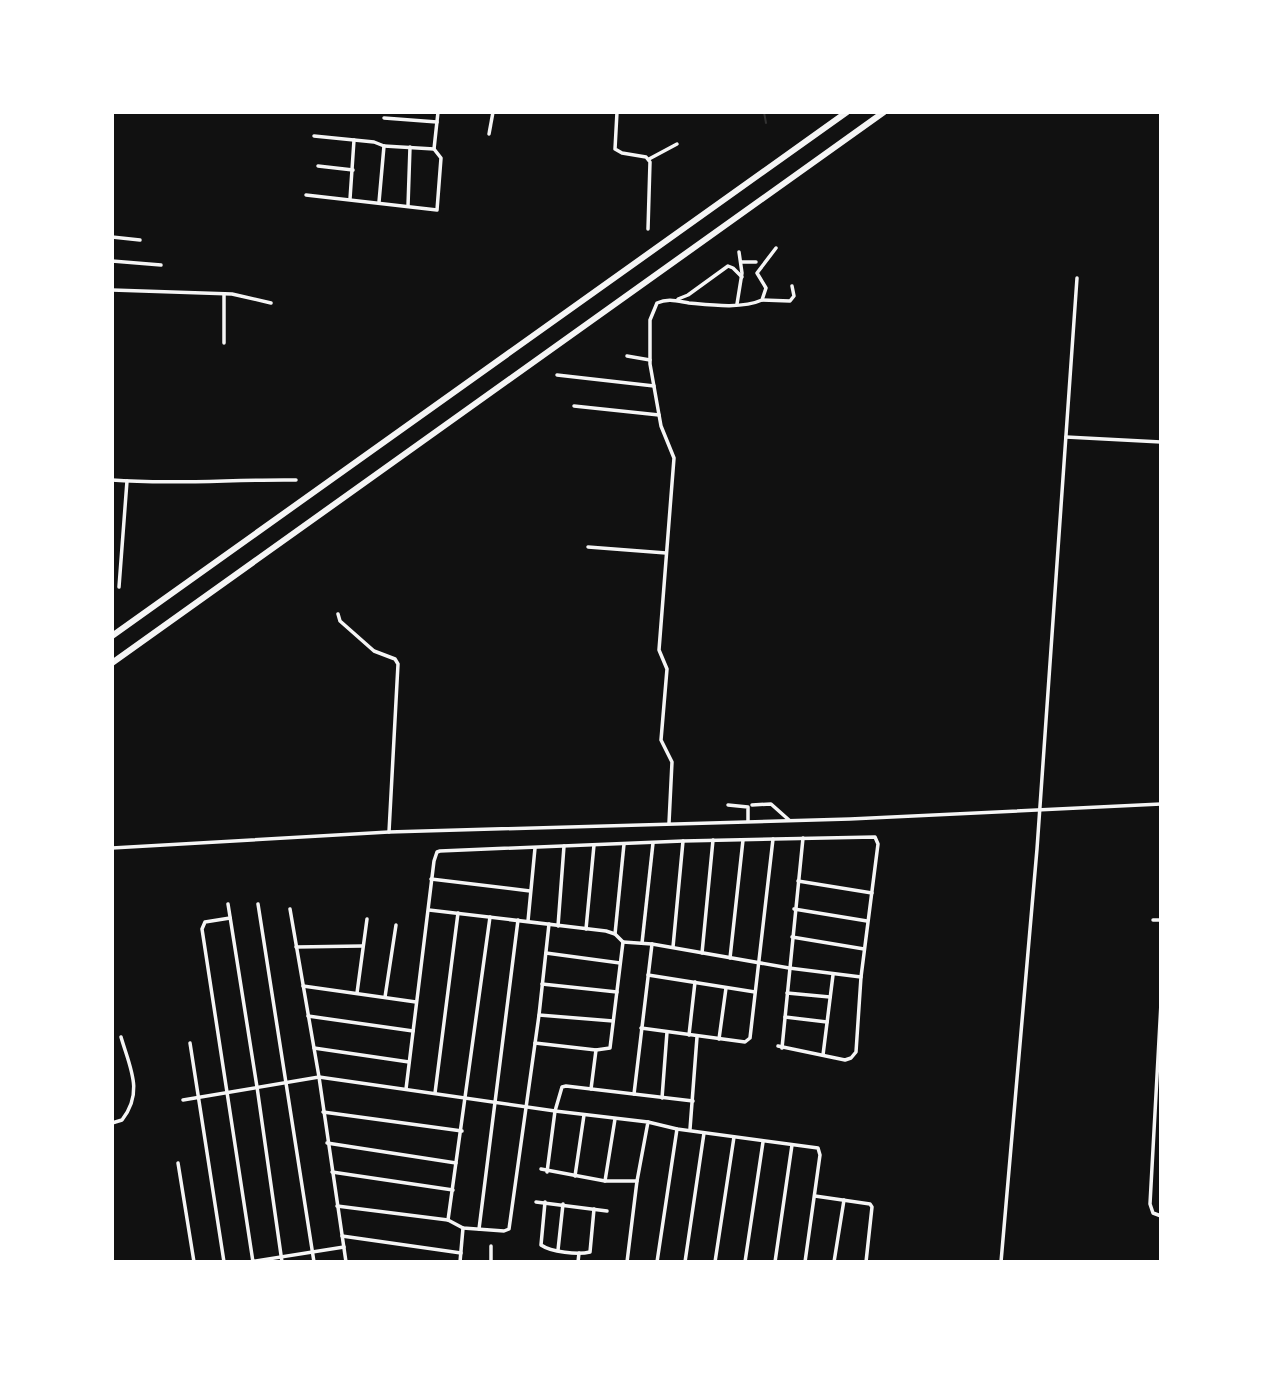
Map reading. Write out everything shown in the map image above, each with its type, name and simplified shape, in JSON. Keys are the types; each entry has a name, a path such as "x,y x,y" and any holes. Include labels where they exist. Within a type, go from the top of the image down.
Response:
{"highway":[{"path":"112,636 847,112"},
{"path":"112,663 884,112"}],"street":[{"path":"306,195 435,210 439,208 441,158 434,149 438,112"},
{"path":"489,134 493,112"},
{"path":"617,112 615,149 622,153 649,159 677,144"},
{"path":"384,118 437,122"},
{"path":"314,136 374,142 384,146 434,149"},
{"path":"350,199 354,140"},
{"path":"379,202 384,146"},
{"path":"408,206 410,147"},
{"path":"648,229 649,159"},
{"path":"318,166 352,170"},
{"path":"112,237 140,240"},
{"path":"762,300 766,288 757,273 776,248"},
{"path":"737,304 741,277 739,252"},
{"path":"112,261 161,265"},
{"path":"741,262 756,262"},
{"path":"674,300 688,295 728,266 741,277"},
{"path":"1001,1262 1040,809 1077,278"},
{"path":"669,823 672,762 661,740 667,669 659,650 674,458 659,415 650,360 650,320 654,306 665,299 737,304 762,300 790,301 794,296 792,286"},
{"path":"112,290 224,294 271,303"},
{"path":"224,294 224,343"},
{"path":"627,356 650,360"},
{"path":"557,375 654,386"},
{"path":"574,407 659,415"},
{"path":"1066,437 1161,443"},
{"path":"112,480 296,480"},
{"path":"119,587 127,481"},
{"path":"588,547 666,553"},
{"path":"338,614 340,621 374,651 395,659 398,664 389,832"},
{"path":"751,805 771,804 789,820"},
{"path":"112,848 389,832 789,820 1161,804"},
{"path":"728,805 748,807 748,821"},
{"path":"406,1089 431,879 435,855 440,850 743,839 803,838 877,838 861,978 856,1052 851,1058 845,1060 780,1047 803,838"},
{"path":"730,958 743,839"},
{"path":"641,1028 745,1042 750,1038 773,839"},
{"path":"702,953 713,840"},
{"path":"673,947 682,841"},
{"path":"642,943 653,843"},
{"path":"615,934 624,844"},
{"path":"586,929 594,845"},
{"path":"558,926 564,846"},
{"path":"528,921 535,848"},
{"path":"431,879 530,891"},
{"path":"798,881 872,892"},
{"path":"228,904 282,1259"},
{"path":"258,904 314,1262"},
{"path":"290,909 319,1077 346,1262"},
{"path":"794,909 867,921"},
{"path":"428,910 586,929 615,934 623,942 673,947 861,978"},
{"path":"435,1093 458,913"},
{"path":"449,1220 490,916"},
{"path":"230,918 205,922 202,929 252,1262 344,1247"},
{"path":"357,993 367,919"},
{"path":"479,1229 518,920"},
{"path":"1153,920 1161,920"},
{"path":"385,998 396,925"},
{"path":"337,1206 449,1220 463,1227 504,1231 509,1229 549,925"},
{"path":"792,937 864,949"},
{"path":"535,1042 596,1050 610,1048 623,942"},
{"path":"634,1094 652,944"},
{"path":"296,947 362,946"},
{"path":"545,953 620,962"},
{"path":"648,975 755,992"},
{"path":"823,1055 833,975"},
{"path":"689,1035 695,982"},
{"path":"542,984 617,992"},
{"path":"303,986 416,1002"},
{"path":"719,1039 726,988"},
{"path":"787,993 831,997"},
{"path":"1161,1003 1159,1083 1150,1204 1153,1213 1161,1216"},
{"path":"539,1015 613,1021"},
{"path":"308,1016 412,1031"},
{"path":"785,1017 827,1022"},
{"path":"662,1098 667,1032"},
{"path":"112,1123 122,1120 134,1100 134,1083 121,1037"},
{"path":"690,1130 696,1037"},
{"path":"190,1043 224,1262"},
{"path":"313,1048 409,1062"},
{"path":"591,1089 596,1050"},
{"path":"183,1100 319,1077 818,1148 821,1151 805,1262"},
{"path":"547,1172 555,1111 562,1087 693,1101"},
{"path":"323,1112 462,1131"},
{"path":"575,1177 584,1115"},
{"path":"605,1181 615,1119"},
{"path":"627,1262 637,1181 648,1122"},
{"path":"657,1262 677,1129"},
{"path":"685,1262 704,1132"},
{"path":"715,1262 734,1137"},
{"path":"745,1262 763,1142"},
{"path":"327,1143 456,1163"},
{"path":"775,1262 792,1145"},
{"path":"178,1163 194,1262"},
{"path":"541,1169 605,1181 637,1181"},
{"path":"332,1172 453,1190"},
{"path":"815,1196 866,1203 872,1207 866,1262"},
{"path":"834,1262 844,1199"},
{"path":"536,1202 607,1211"},
{"path":"545,1202 541,1245 558,1250 587,1254 592,1249 594,1209"},
{"path":"558,1250 563,1204"},
{"path":"460,1262 463,1227"},
{"path":"342,1236 461,1253"},
{"path":"491,1246 491,1262"},
{"path":"578,1262 579,1253"}],"waterway":[{"path":"764,112 766,123"}]}
